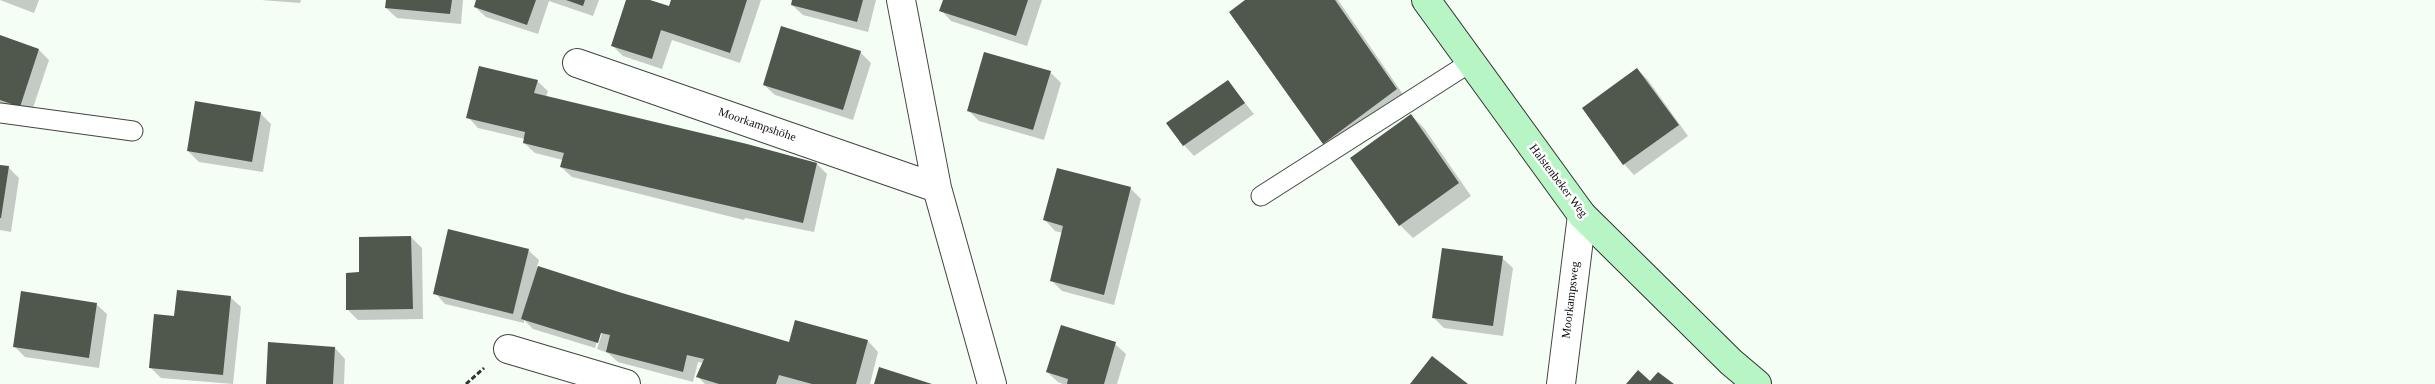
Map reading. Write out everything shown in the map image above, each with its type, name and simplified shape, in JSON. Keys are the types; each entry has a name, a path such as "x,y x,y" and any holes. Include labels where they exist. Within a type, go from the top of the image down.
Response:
{"main road":[{"name":"Halstenbeker Weg","path":"1426,0 1582,216 1731,362 1757,384"}],"street":[{"path":"901,0 936,188 992,384"},
{"name":"Moorkampshöhe","path":"577,63 936,188"},
{"name":"Moorkampsweg","path":"1561,384 1582,216"},
{"path":"508,349 626,384"}],"lane":[{"path":"1261,196 1471,62"},
{"path":"0,113 134,131"}],"building":[{"path":"386,0 452,0 450,14 385,8"},
{"path":"476,0 536,0 527,25 474,7"},
{"path":"566,0 585,0 583,6"},
{"path":"626,0 650,0 669,6 671,0 747,0 730,53 661,30 652,59 611,46"},
{"path":"792,0 863,0 857,22 791,5"},
{"path":"943,0 1028,0 1016,36 939,11"},
{"path":"1245,0 1335,0 1397,89 1323,144 1229,12"},
{"path":"781,26 861,51 843,110 763,85"},
{"path":"0,35 39,49 20,107 0,100"},
{"path":"984,52 1051,71 1033,130 967,111"},
{"path":"479,66 538,80 534,93 747,144 817,163 803,223 560,167 564,153 523,143 525,132 466,118"},
{"path":"1637,68 1679,125 1623,165 1582,108"},
{"path":"1228,80 1245,103 1183,146 1166,123"},
{"path":"195,101 261,112 252,162 187,151"},
{"path":"1411,114 1459,183 1399,226 1350,158"},
{"path":"0,165 9,166 1,218 0,218"},
{"path":"1057,168 1131,187 1104,295 1050,281 1063,226 1043,220"},
{"path":"448,229 529,249 513,314 433,294"},
{"path":"411,236 413,309 346,310 346,273 359,272 359,237"},
{"path":"1442,248 1503,256 1493,326 1432,318"},
{"path":"538,266 789,342 795,320 868,340 856,384 812,384 779,375 776,384 719,384 696,377 704,359 687,355 683,372 606,352 610,335 601,333 598,343 521,319"},
{"path":"177,290 231,296 223,375 149,368 154,314 174,316"},
{"path":"21,291 97,303 89,358 13,347"},
{"path":"1061,325 1116,342 1104,384 1067,384 1068,379 1046,372"},
{"path":"268,342 335,347 333,384 266,384"},
{"path":"1432,356 1468,384 1410,384"},
{"path":"879,367 932,384 874,384"},
{"path":"1638,370 1650,381 1658,372 1674,384 1626,384"}]}
